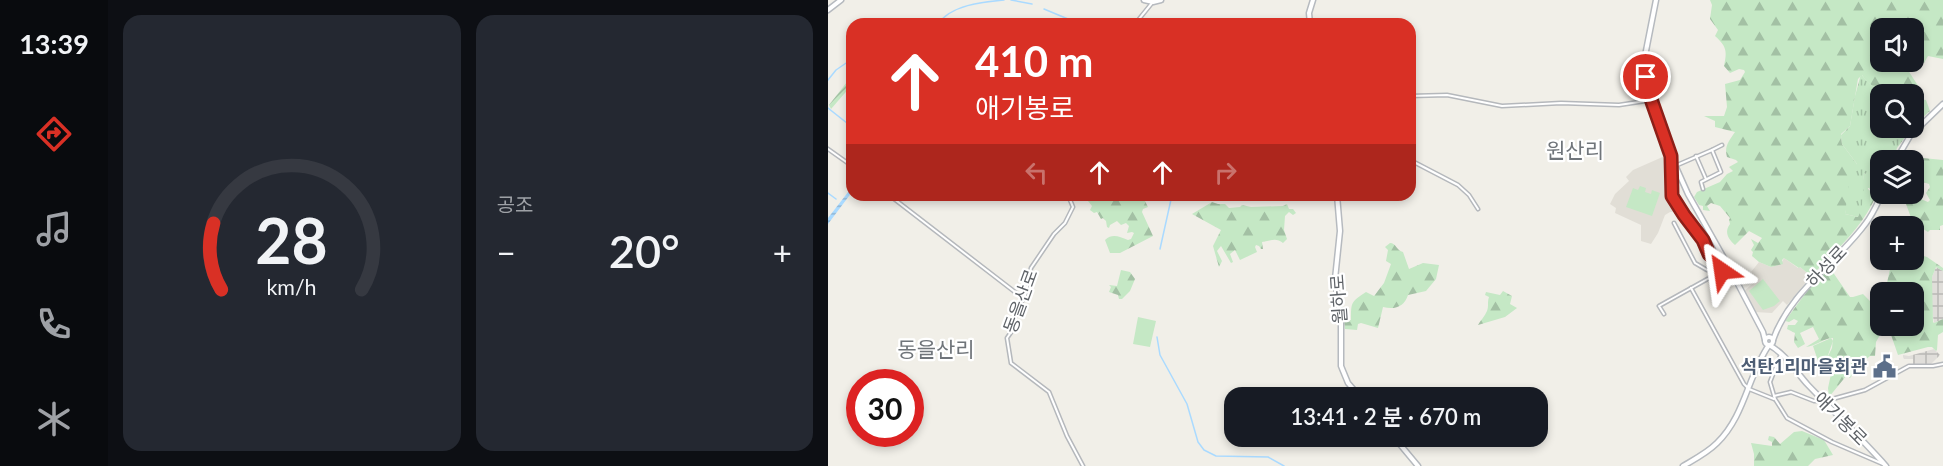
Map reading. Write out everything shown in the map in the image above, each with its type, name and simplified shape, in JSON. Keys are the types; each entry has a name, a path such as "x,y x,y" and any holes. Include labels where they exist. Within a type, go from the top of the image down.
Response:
{"street":[{"path":"828,9 839,0"},
{"path":"1144,0 1153,2 1161,0"},
{"path":"1309,18 1313,0"},
{"path":"1656,0 1644,61 1652,100 1675,166 1724,269"},
{"path":"1141,18 1153,2"},
{"path":"1416,96 1447,95 1494,105 1512,106 1561,103 1619,105 1652,100"},
{"path":"1902,150 1910,136 1943,104"},
{"path":"1675,166 1722,146"},
{"path":"828,148 846,162"},
{"path":"1703,189 1701,183 1721,172 1712,150"},
{"path":"1671,156 1672,196 1724,269 1734,277 1769,341 1735,419 1726,433 1710,449 1683,466"},
{"path":"1696,156 1706,180"},
{"path":"1416,162 1458,185 1469,195 1478,209"},
{"path":"897,201 1024,299"},
{"name":"동을산로","path":"1070,201 1073,207 1065,224 1054,234 1033,264 1024,299 1016,312 1014,328 1006,339 1009,361 1049,392 1083,466"},
{"name":"월하로","path":"1338,201 1340,231 1335,270 1341,322 1341,366 1352,387"},
{"name":"하성로","path":"1769,341 1800,295 1865,225 1877,204"},
{"path":"1674,223 1695,263 1707,270 1724,269"},
{"path":"1664,314 1659,306 1724,269"},
{"path":"1691,288 1744,384 1774,398 1791,392 1814,401 1825,401 1859,392 1909,366 1943,364"},
{"name":"애기봉로","path":"1769,341 1886,466"},
{"path":"1779,352 1771,378 1774,398 1783,414 1791,421 1832,442 1866,455 1886,466"},
{"path":"1402,447 1418,466"}],"shaded area":[{"path":"1668,155 1671,194 1680,212 1670,212 1665,215 1651,244 1641,241 1641,225 1615,213 1616,208 1610,204 1615,194 1629,181 1626,177 1633,170"},
{"path":"1784,258 1811,276 1787,305 1783,301 1772,313 1755,312 1743,292 1758,279 1751,272 1759,262 1771,267 1781,264"},
{"path":"1936,267 1943,271 1943,319 1934,323 1931,303 1932,277"},
{"path":"1934,349 1940,355 1931,364 1913,365 1913,359 1903,357 1903,355 1909,356"}],"green space":[{"path":"1710,0 1943,0 1943,59 1928,56 1924,63 1924,18 1870,18 1870,72 1909,72 1917,84 1870,84 1862,75 1858,79 1850,126 1841,134 1842,144 1857,164 1845,214 1858,217 1864,173 1870,191 1870,204 1872,204 1856,229 1811,276 1784,258 1783,264 1771,267 1759,262 1752,256 1751,250 1754,245 1751,239 1758,243 1762,238 1749,231 1735,245 1727,233 1730,218 1720,206 1711,203 1707,206 1710,211 1703,210 1703,206 1699,205 1694,197 1697,192 1720,182 1733,171 1729,167 1738,162 1727,157 1726,153 1735,132 1715,127 1715,121 1704,116 1724,116 1727,107 1725,84 1740,80 1745,72 1739,69 1730,73 1724,66 1725,50 1715,36 1718,30 1710,19 1712,5"},
{"path":"1861,74 1871,84 1870,138 1904,138 1896,150 1870,150 1870,189 1866,188 1866,174 1864,173 1862,202 1858,217 1845,214 1851,169 1857,164 1842,144 1841,135 1850,126"},
{"path":"846,83 846,92 831,109 829,105"},
{"path":"1924,100 1926,100 1930,111 1924,116"},
{"path":"1924,158 1943,160 1943,225 1940,226 1940,230 1928,232 1924,230 1924,216 1910,216 1906,204 1924,204 1924,200 1928,202 1930,200 1926,193 1930,187 1924,182"},
{"path":"1640,186 1646,188 1645,192 1651,194 1652,190 1660,193 1652,216 1626,207 1633,188 1638,190"},
{"path":"1088,201 1145,201 1148,207 1142,212 1153,236 1120,253 1110,253 1105,240 1113,236 1128,240 1134,233 1127,233 1129,226 1126,223 1121,225 1117,221 1109,228 1107,227 1106,221 1101,219 1097,212 1090,210 1092,206"},
{"path":"1212,202 1225,204 1229,208 1242,205 1251,207 1287,204 1289,209 1293,209 1296,213 1293,215 1289,212 1285,216 1284,230 1287,239 1283,243 1275,240 1262,242 1263,249 1256,245 1257,252 1240,260 1235,250 1230,254 1233,262 1231,263 1221,246 1217,251 1222,261 1219,267 1213,246 1221,230 1192,214"},
{"path":"1390,243 1403,252 1409,269 1423,263 1439,265 1436,279 1426,291 1408,295 1398,307 1383,307 1378,328 1361,323 1358,324 1357,330 1345,329 1344,321 1351,320 1352,306 1355,301 1366,292 1374,296 1384,283 1391,264 1386,261 1388,250 1385,247"},
{"path":"1924,256 1943,268 1943,271 1936,267 1932,277 1933,322 1943,319 1943,332 1938,335 1936,351 1928,347 1898,355 1891,336 1924,336 1924,282 1887,282 1890,270 1924,270"},
{"path":"1121,270 1130,272 1135,279 1130,291 1119,299 1118,295 1109,292 1111,287 1109,285 1117,286"},
{"path":"1827,271 1832,271 1850,297 1863,294 1870,301 1870,336 1879,336 1876,342 1875,356 1870,356 1863,362 1865,373 1858,368 1850,378 1847,375 1829,397 1831,374 1827,358 1832,348 1833,338 1806,347 1819,339 1813,327 1800,333 1805,344 1798,348 1794,342 1795,333 1787,329 1788,325 1795,325 1798,321 1794,319 1789,322 1785,321 1808,290"},
{"path":"1763,279 1780,301 1763,310 1749,291"},
{"path":"1503,291 1512,296 1510,304 1517,308 1505,317 1478,325 1488,309 1489,297 1485,295 1486,292 1500,295"},
{"path":"1138,317 1156,321 1150,347 1133,344"},
{"path":"1831,338 1833,341 1827,358 1831,374 1820,367 1813,346"},
{"path":"1802,431 1824,440 1833,455 1815,459 1808,466 1754,466 1751,443 1772,446 1772,442 1768,440 1769,436 1774,437 1780,444 1794,432"}],"water":[{"path":"846,195 846,200 828,224 828,218"}],"waterway":[{"path":"944,18 959,9 977,3 1004,0"},
{"path":"1011,0 1032,4"},
{"path":"1044,9 1066,18"},
{"path":"828,80 836,70 846,63"},
{"path":"828,108 846,122"},
{"path":"828,193 836,199"},
{"path":"1160,249 1171,201"},
{"path":"1157,337 1160,355 1187,404 1198,442 1204,450 1216,456 1268,457 1284,466"}],"place":[{"name":"석탄1리마을회관","path":"1885,366"}],"district":[{"name":"원산리","path":"1575,149"},
{"name":"동을산리","path":"936,348"}],"route":[{"path":"1646,77 1652,102 1671,156 1672,196 1722,271"}]}
